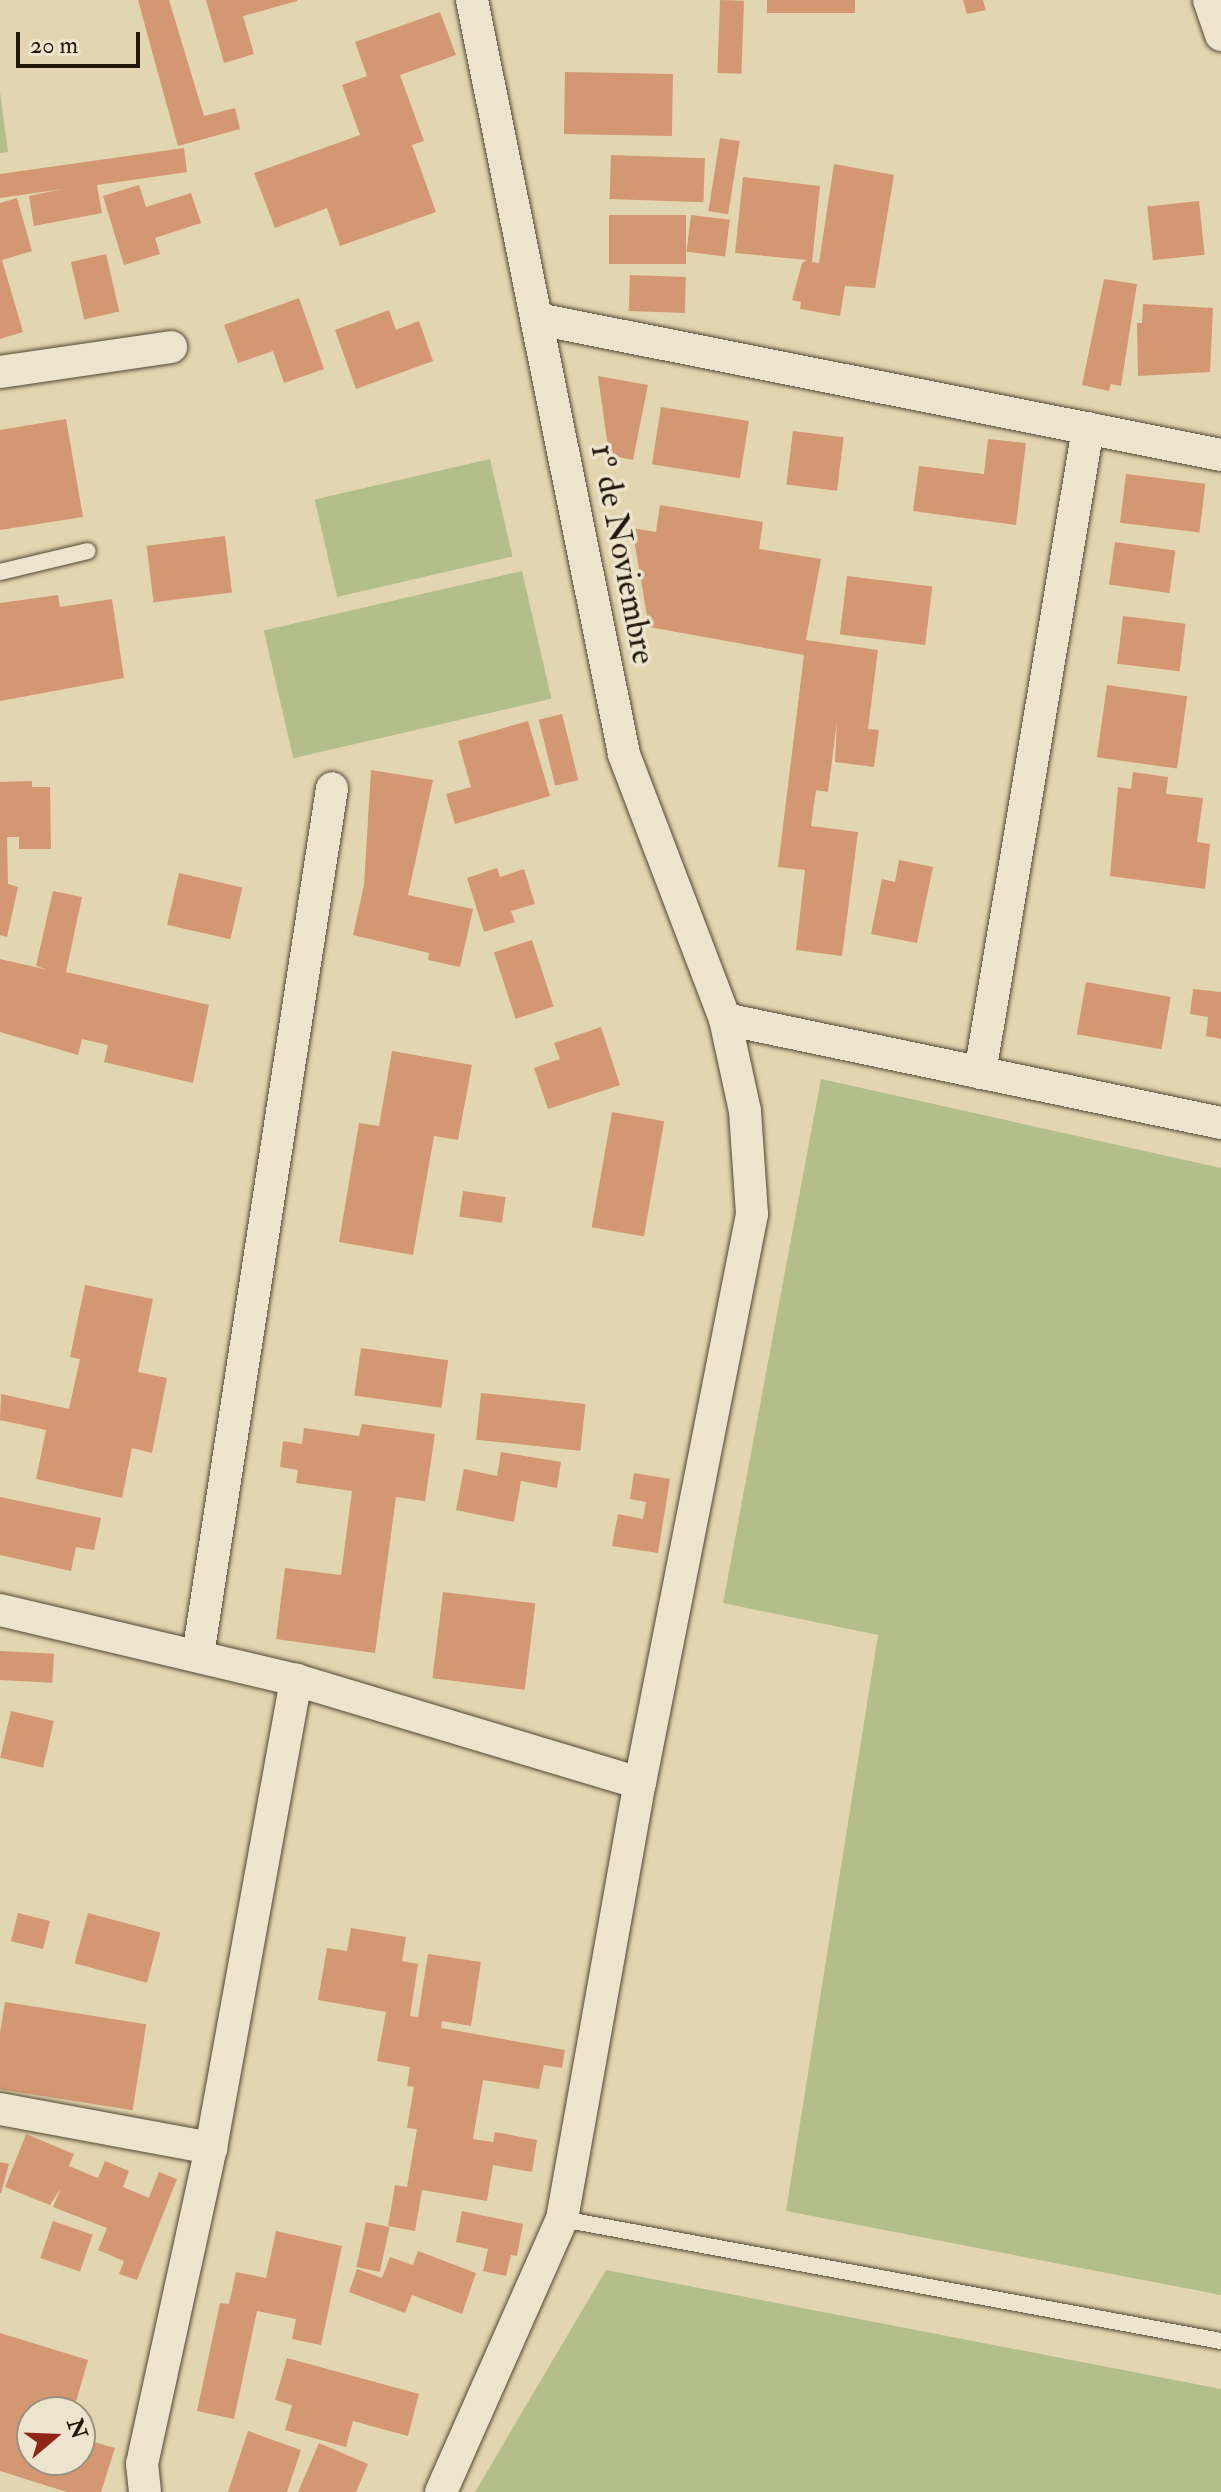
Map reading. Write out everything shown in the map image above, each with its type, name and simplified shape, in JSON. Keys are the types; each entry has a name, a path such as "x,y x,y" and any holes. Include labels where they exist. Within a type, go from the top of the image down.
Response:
{"street":[{"name":"1º de Noviembre","path":"441,2492 562,2219 640,1783 752,1214 745,1111 725,1019 624,754 472,0"},
{"path":"1209,0 1221,35"},
{"path":"538,319 1221,455"},
{"path":"0,372 171,347"},
{"path":"980,1073 1088,428"},
{"path":"198,1655 332,788"},
{"path":"725,1019 1221,1123"},
{"path":"0,1610 296,1680 640,1783"},
{"path":"145,2492 142,2464 211,2148 296,1680"},
{"path":"0,2109 211,2148"}],"lane":[{"path":"0,572 88,551"},
{"path":"562,2219 1221,2341"}],"green space":[{"path":"0,92 8,152 0,153"},
{"path":"490,459 512,556 337,597 315,499"},
{"path":"522,571 551,699 293,758 264,631"},
{"path":"821,1079 1221,1168 1221,2295 786,2211 878,1635 723,1603"},
{"path":"606,2270 1221,2389 1221,2492 475,2492"}],"building":[{"path":"138,0 169,0 204,116 235,108 240,129 178,146"},
{"path":"206,0 297,1 243,16 254,54 224,63"},
{"path":"720,0 744,1 741,74 717,73"},
{"path":"767,0 855,0 855,13 767,13"},
{"path":"963,0 983,0 986,10 967,14"},
{"path":"440,12 456,55 400,75 424,141 412,145 436,212 340,246 327,208 275,228 254,173 360,135 342,85 367,76 355,42"},
{"path":"565,72 673,74 672,136 564,134"},
{"path":"720,138 740,141 728,214 708,211"},
{"path":"184,148 187,172 97,185 102,213 34,226 29,196 63,189 0,198 0,174"},
{"path":"611,155 705,158 703,202 609,199"},
{"path":"834,164 894,175 875,288 845,286 840,316 800,309 801,302 792,300 802,263 807,260 735,253 743,177 820,186 812,262 819,263"},
{"path":"139,185 146,207 191,193 201,223 155,238 160,254 124,265 103,196"},
{"path":"17,198 32,251 2,260 23,332 0,339 0,203"},
{"path":"1199,201 1205,255 1153,260 1147,206"},
{"path":"609,215 686,215 686,264 609,264"},
{"path":"691,215 730,220 725,256 686,252"},
{"path":"106,254 119,311 84,320 71,262"},
{"path":"630,275 686,277 685,313 629,311"},
{"path":"1104,279 1137,284 1121,386 1111,384 1109,391 1082,385"},
{"path":"299,298 324,369 284,383 273,351 238,363 224,325"},
{"path":"1143,304 1213,308 1210,372 1138,376 1137,323 1142,323"},
{"path":"389,310 396,330 419,321 433,361 356,389 335,330"},
{"path":"598,376 648,385 633,460 609,455"},
{"path":"661,407 749,421 740,478 652,464"},
{"path":"66,419 83,517 0,530 0,430"},
{"path":"793,431 844,437 837,491 786,485"},
{"path":"988,439 1026,443 1016,525 913,511 919,466 984,474"},
{"path":"1126,474 1205,484 1199,532 1120,523"},
{"path":"660,505 763,522 759,549 821,559 806,640 878,650 868,729 879,730 874,767 835,762 837,721 828,792 816,790 811,826 858,832 842,956 796,950 805,870 778,867 804,655 649,627 632,528 656,532"},
{"path":"225,536 232,593 154,602 147,546"},
{"path":"1115,542 1175,550 1169,593 1109,585"},
{"path":"847,576 932,586 925,645 840,635"},
{"path":"58,595 60,607 112,599 124,678 0,701 0,603"},
{"path":"1123,616 1186,624 1180,671 1117,664"},
{"path":"1107,685 1187,696 1177,769 1097,757"},
{"path":"562,714 578,780 555,786 539,720"},
{"path":"528,721 550,796 455,824 446,794 471,787 458,741"},
{"path":"371,770 433,780 408,895 473,909 460,967 428,960 429,953 353,935 364,885"},
{"path":"1133,772 1168,777 1166,794 1203,798 1197,842 1210,844 1205,889 1110,876 1118,787 1131,789"},
{"path":"32,781 32,787 50,787 51,849 19,849 19,837 7,837 8,884 18,887 7,937 0,935 0,782"},
{"path":"899,860 933,867 917,943 871,934 882,879 895,882"},
{"path":"497,868 500,877 524,869 535,904 511,911 515,922 484,932 467,878"},
{"path":"179,873 242,888 230,939 167,925"},
{"path":"53,891 82,897 66,972 209,1005 193,1083 104,1062 108,1045 82,1039 78,1055 0,1032 0,959 48,970 36,966"},
{"path":"532,940 554,1007 516,1019 494,952"},
{"path":"1086,982 1171,997 1161,1049 1077,1034"},
{"path":"1193,989 1221,992 1221,1039 1206,1036 1208,1017 1190,1014"},
{"path":"601,1027 620,1085 548,1109 534,1068 560,1059 554,1043"},
{"path":"392,1051 472,1065 458,1140 434,1136 413,1255 339,1242 359,1123 379,1126"},
{"path":"612,1112 664,1121 644,1236 592,1227"},
{"path":"463,1191 506,1197 502,1223 459,1217"},
{"path":"85,1285 153,1299 138,1372 167,1378 152,1453 132,1448 122,1498 36,1479 46,1430 0,1420 1,1394 69,1409 80,1359 70,1357"},
{"path":"361,1348 448,1360 441,1408 354,1396"},
{"path":"481,1393 585,1404 581,1451 476,1440"},
{"path":"362,1424 435,1434 425,1501 396,1497 375,1653 276,1639 285,1568 341,1575 352,1491 296,1483 298,1470 280,1467 283,1441 302,1444 304,1428 359,1436"},
{"path":"501,1452 561,1462 557,1488 521,1481 514,1522 456,1510 464,1469 497,1476"},
{"path":"634,1473 670,1479 658,1553 612,1546 618,1514 643,1519 646,1502 630,1499"},
{"path":"0,1497 101,1518 94,1550 76,1547 71,1571 0,1555"},
{"path":"443,1592 535,1603 525,1690 432,1678"},
{"path":"0,1651 54,1654 52,1683 0,1680"},
{"path":"11,1711 54,1721 43,1768 0,1758"},
{"path":"18,1913 50,1921 43,1949 11,1941"},
{"path":"88,1913 160,1932 147,1983 75,1963"},
{"path":"351,1928 406,1937 402,1961 418,1964 410,2016 418,2017 428,1954 481,1962 471,2026 442,2021 441,2028 565,2050 562,2068 544,2065 539,2089 483,2080 473,2139 493,2142 495,2132 537,2140 532,2172 493,2165 487,2201 422,2190 415,2231 388,2226 395,2185 407,2187 417,2129 407,2128 414,2087 407,2086 410,2067 377,2061 386,2012 318,2000 327,1948 347,1951"},
{"path":"5,2002 146,2024 133,2110 0,2089 0,2034"},
{"path":"26,2134 74,2154 69,2166 98,2178 105,2161 129,2171 123,2187 149,2198 159,2172 177,2179 137,2280 119,2274 124,2261 98,2250 107,2228 53,2207 61,2188 50,2205 5,2187"},
{"path":"0,2162 9,2164 1,2193 0,2193"},
{"path":"462,2211 523,2224 517,2256 511,2255 506,2276 483,2271 488,2249 456,2242"},
{"path":"53,2221 93,2235 80,2272 40,2258"},
{"path":"366,2222 389,2227 380,2272 356,2267"},
{"path":"276,2231 342,2246 321,2345 292,2339 296,2319 257,2311 234,2419 197,2411 220,2303 229,2304 236,2272 266,2278"},
{"path":"418,2251 476,2273 462,2314 412,2295 405,2313 349,2292 357,2269 382,2278 390,2257 413,2265"},
{"path":"0,2333 88,2360 78,2396 16,2396 16,2476 96,2476 96,2443 115,2448 101,2492 67,2492 0,2471"},
{"path":"287,2358 419,2394 408,2436 353,2421 346,2447 285,2430 292,2405 275,2400"},
{"path":"248,2431 301,2450 287,2492 228,2492"},
{"path":"319,2443 368,2464 356,2492 298,2492"}]}
